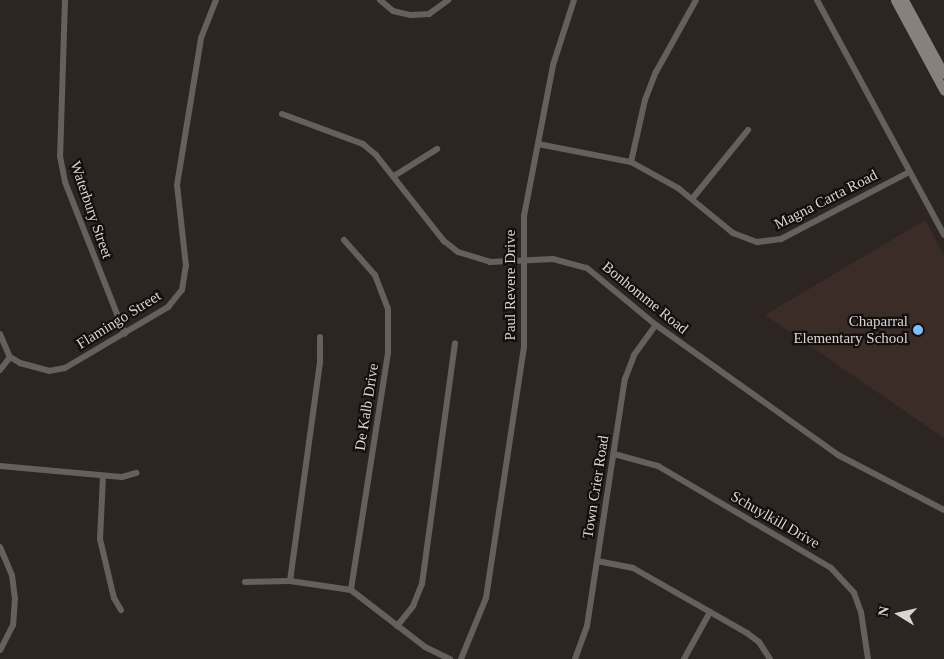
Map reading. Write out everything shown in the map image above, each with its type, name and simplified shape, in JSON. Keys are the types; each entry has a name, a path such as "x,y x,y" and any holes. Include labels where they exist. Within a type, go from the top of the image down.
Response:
{"main road":[{"path":"895,0 944,91"},
{"path":"904,0 944,74"}],"street":[{"name":"Waterbury Street","path":"65,0 60,156 65,182 125,334"},
{"name":"Flamingo Street","path":"10,357 33,369 49,371 65,368 168,307 182,290 186,266 177,185 201,38 216,0"},
{"path":"380,0 393,11 411,15 428,14 448,0"},
{"name":"Paul Revere Drive","path":"461,659 486,598 524,346 524,216 553,65 574,0"},
{"path":"631,162 650,86 696,0"},
{"path":"817,0 944,235"},
{"name":"Bonhomme Road","path":"282,114 363,144 394,176 444,241 458,252 490,262 553,260 587,268 656,325 838,455 944,510"},
{"path":"692,199 748,130"},
{"name":"Magna Carta Road","path":"538,144 631,162 692,199 733,233 757,242 781,239 910,172"},
{"path":"394,176 437,149"},
{"name":"De Kalb Drive","path":"344,240 375,275 388,309 388,352 351,590"},
{"name":"Town Crier Road","path":"575,659 587,626 628,367 656,325"},
{"path":"0,334 10,357 0,370"},
{"path":"290,581 320,363 320,337"},
{"path":"397,626 413,606 422,584 455,343"},
{"name":"Schuylkill Drive","path":"614,454 658,466 831,568 854,593 861,612 868,659"},
{"path":"0,466 122,477 136,473"},
{"path":"103,476 100,539 114,598 121,610"},
{"path":"0,548 12,575 15,598 13,624 0,650"},
{"path":"597,561 633,568 753,638 770,659"},
{"path":"245,582 290,581 351,590 425,647 450,659"},
{"path":"684,659 710,612"}],"shaded area":[{"path":"925,220 944,255 944,438 765,315"}],"place":[{"name":"Chaparral Elementary School","path":"918,330"}]}
